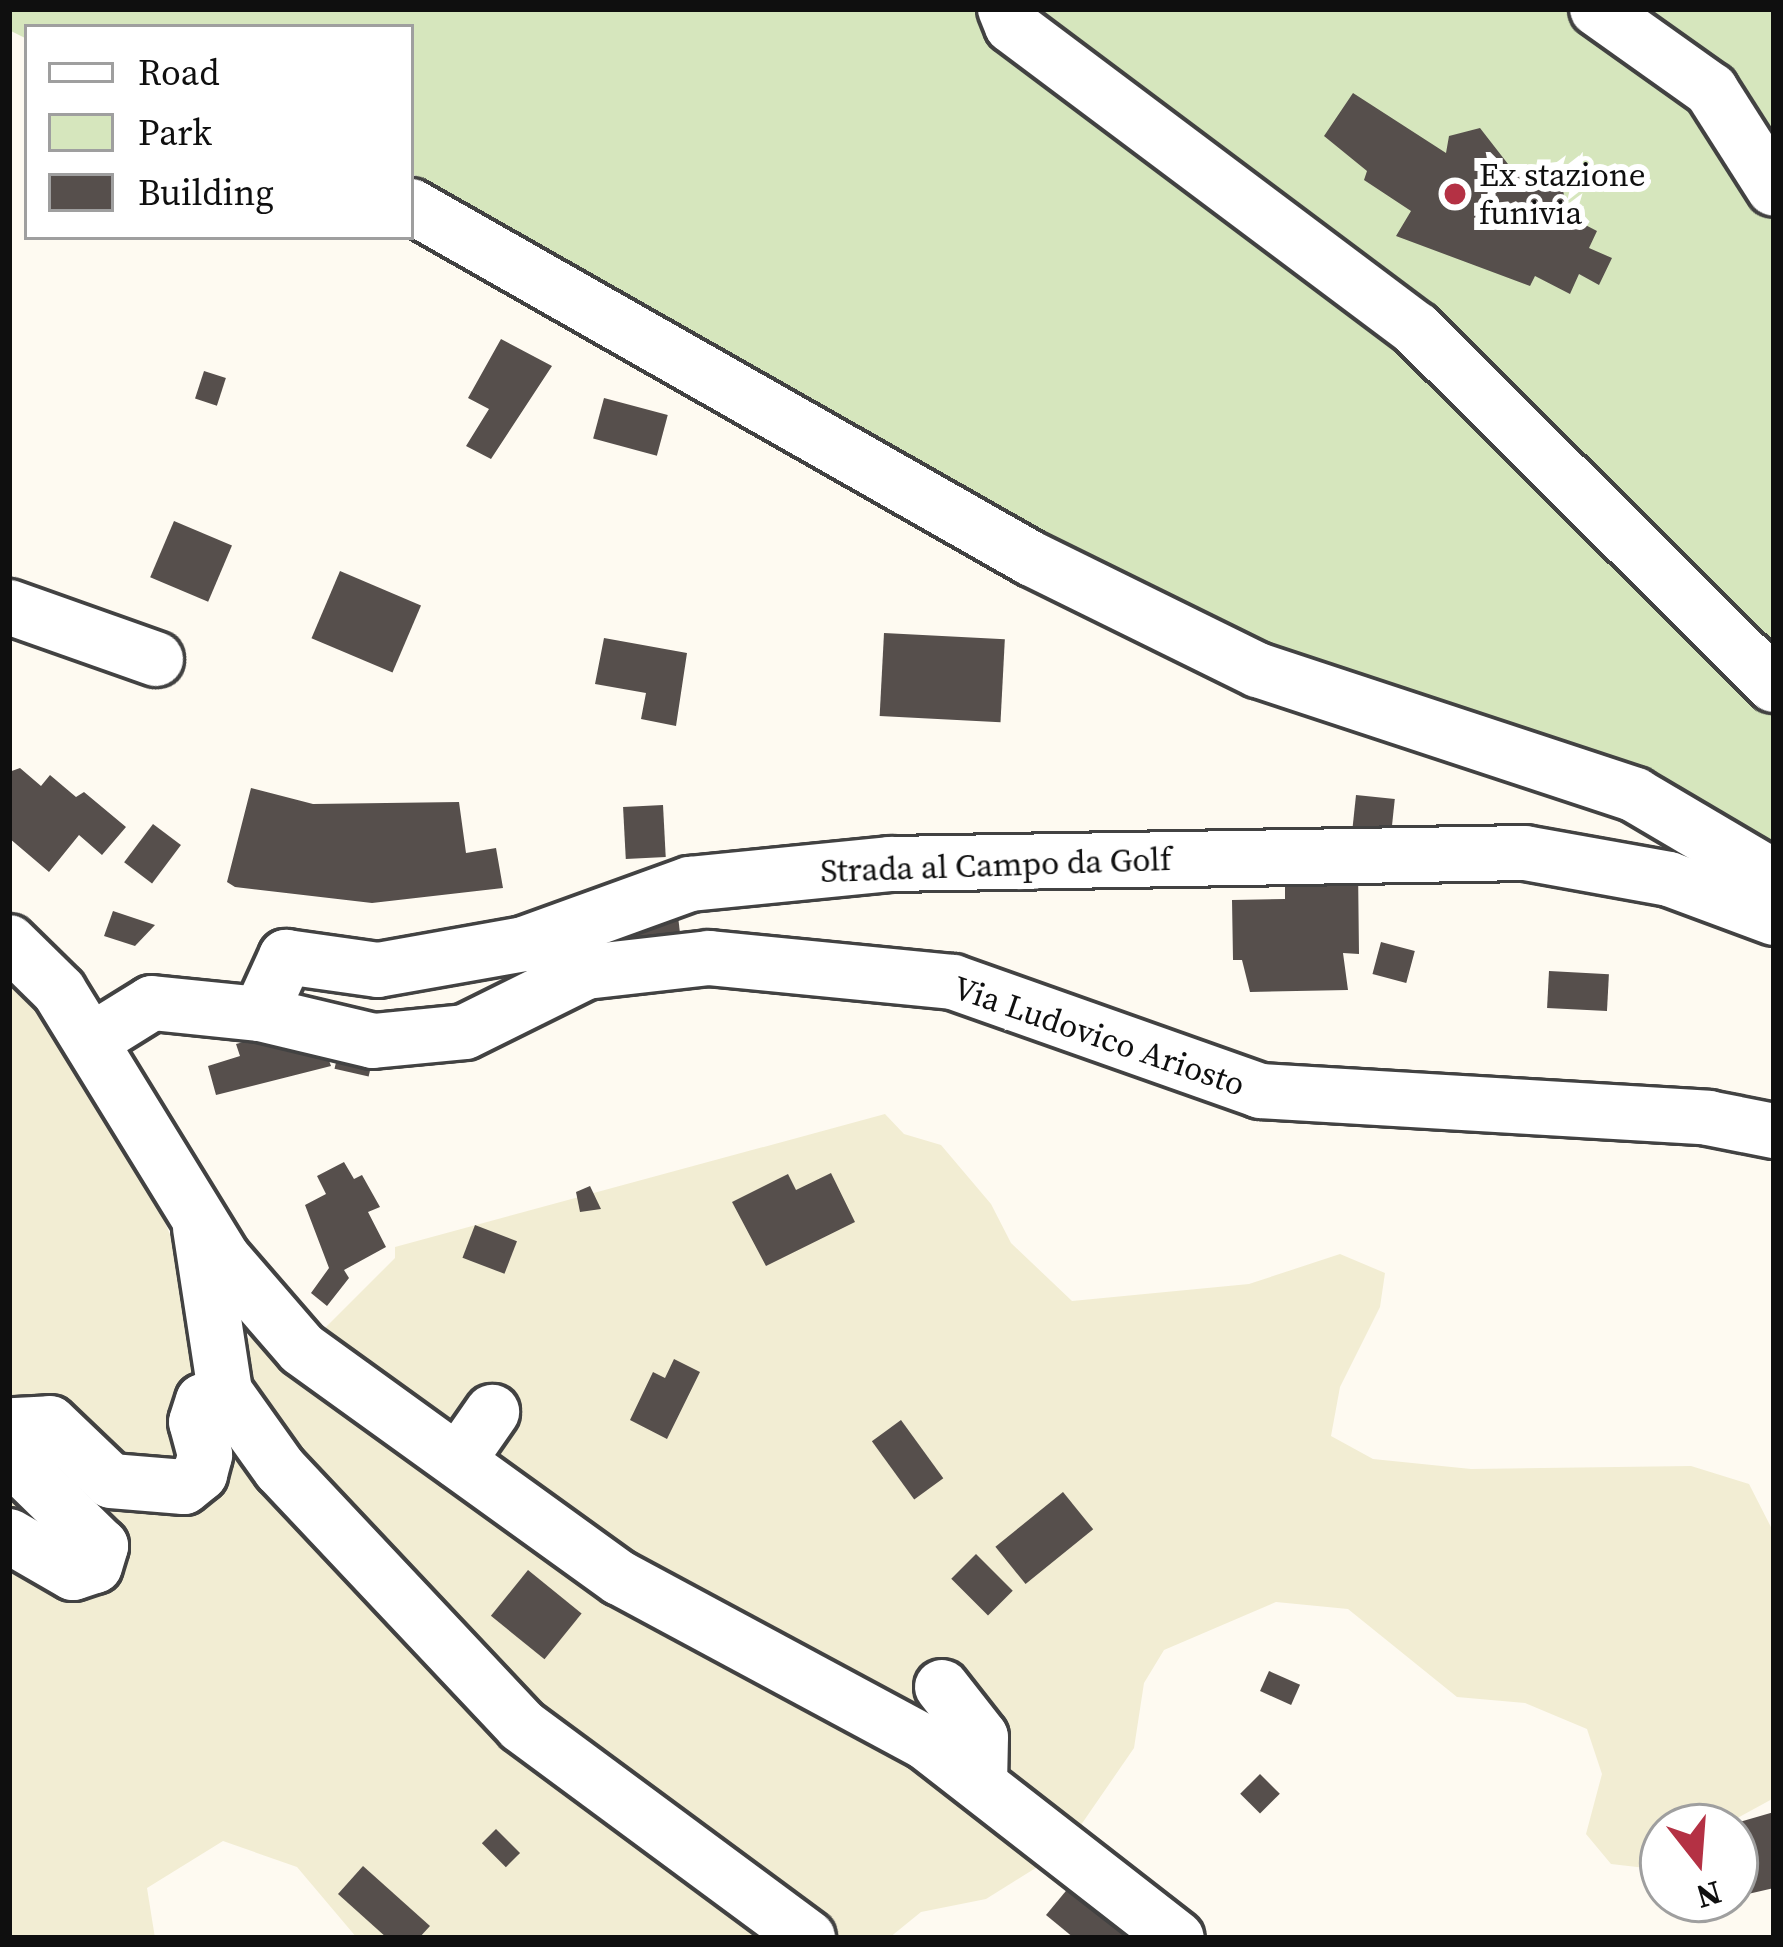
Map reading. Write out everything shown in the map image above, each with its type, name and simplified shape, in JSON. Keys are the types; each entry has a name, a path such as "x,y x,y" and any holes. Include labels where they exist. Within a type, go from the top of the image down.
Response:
{"street":[{"path":"1005,9 1012,26 1417,329 1774,685"},
{"path":"1597,9 1711,90 1774,189"},
{"path":"414,208 1032,559 1258,670 1635,795 1774,877"},
{"path":"9,607 156,659"},
{"name":"Strada al Campo da Golf","path":"260,1013 286,957 379,970 524,944 690,884 890,864 1525,853 1669,879 1774,917"},
{"path":"9,942 94,1039 198,1220 302,1349 620,1578 925,1742 1177,1938"},
{"name":"Via Ludovico Ariosto","path":"94,1039 152,1003 260,1013 373,1041 465,1032 586,972 709,958 953,982 1260,1091 1708,1118 1774,1131"},
{"path":"198,1220 225,1392 280,1469 401,1605 521,1726 808,1938"},
{"path":"9,1536 73,1573 95,1567 101,1546 17,1464 16,1425 50,1423 110,1481 184,1487 200,1474 205,1455 196,1422 203,1401 225,1392"},
{"path":"458,1461 492,1412"},
{"path":"942,1687 981,1738 980,1783"}],"shaded area":[{"path":"9,980 38,1002 146,1178 180,1258 213,1371 263,1326 308,1345 395,1258 395,1247 885,1114 904,1134 941,1145 991,1204 1011,1243 1072,1301 1249,1284 1340,1254 1385,1273 1380,1307 1340,1387 1331,1436 1373,1459 1471,1469 1691,1466 1749,1484 1774,1533 1774,1798 1759,1806 1639,1803 1639,1867 1611,1864 1586,1834 1602,1774 1587,1729 1525,1703 1457,1697 1348,1609 1276,1602 1164,1650 1144,1683 1134,1748 1063,1851 986,1899 921,1912 889,1938 357,1938 297,1867 223,1841 147,1888 155,1938 9,1938"}],"green space":[{"path":"9,9 1774,9 1774,853 1292,661 1042,534 414,175 414,24 24,24 24,38 9,30"}],"building":[{"name":"Ex stazione funivia","path":"1353,93 1446,153 1449,136 1480,128 1508,164 1563,191 1570,217 1597,231 1589,248 1612,258 1599,285 1579,274 1570,294 1535,276 1530,286 1396,236 1411,211 1364,180 1367,171 1324,136"},
{"path":"501,339 552,366 491,459 466,446 489,409 468,398"},
{"path":"204,371 226,378 217,406 195,399"},
{"path":"604,398 668,415 657,456 593,439"},
{"path":"174,521 232,546 208,602 150,577"},
{"path":"340,571 421,605 392,673 311,638"},
{"path":"884,633 1005,639 1000,722 880,716"},
{"path":"604,638 687,653 676,726 641,719 646,693 595,684"},
{"path":"20,768 41,786 50,775 76,797 84,792 126,827 102,855 79,835 49,872 9,838 9,772"},
{"path":"251,788 313,804 459,802 466,853 496,848 503,888 372,903 235,887 227,882"},
{"path":"1356,795 1395,799 1391,835 1352,831"},
{"path":"663,805 666,857 626,859 623,807"},
{"path":"153,824 181,845 152,883 124,862"},
{"path":"1358,867 1359,954 1343,953 1348,990 1250,992 1242,960 1233,960 1232,900 1285,899 1285,868"},
{"path":"677,908 683,958 608,966 597,929"},
{"path":"113,911 155,925 135,946 104,936"},
{"path":"1381,942 1415,951 1406,983 1372,974"},
{"path":"1549,971 1609,974 1607,1011 1547,1008"},
{"path":"262,1037 265,1046 281,1041 327,1055 331,1066 216,1095 208,1066 240,1056 236,1044"},
{"path":"337,1058 371,1066 369,1077 335,1069"},
{"path":"344,1162 354,1179 362,1175 380,1207 368,1212 386,1247 344,1270 349,1278 327,1306 311,1293 329,1268 305,1205 326,1194 317,1176"},
{"path":"831,1173 855,1222 766,1266 732,1202 788,1174 796,1190"},
{"path":"590,1186 601,1209 580,1212 576,1192"},
{"path":"475,1225 517,1241 504,1274 462,1258"},
{"path":"674,1359 700,1372 667,1439 630,1420 653,1372 665,1378"},
{"path":"901,1420 943,1478 914,1499 872,1441"},
{"path":"1063,1492 1093,1529 1026,1584 995,1547"},
{"path":"976,1554 1013,1591 988,1616 951,1579"},
{"path":"528,1570 582,1613 544,1659 491,1616"},
{"path":"1269,1671 1300,1685 1291,1705 1260,1691"},
{"path":"1260,1774 1280,1794 1260,1814 1240,1794"},
{"path":"1774,1812 1774,1888 1759,1891 1759,1816"},
{"path":"496,1829 520,1853 506,1867 482,1843"},
{"path":"363,1866 430,1926 419,1938 387,1938 338,1894"},
{"path":"1075,1880 1148,1938 1074,1938 1046,1915"}],"place":[{"name":"Ex stazione funivia","path":"1455,194"}]}
